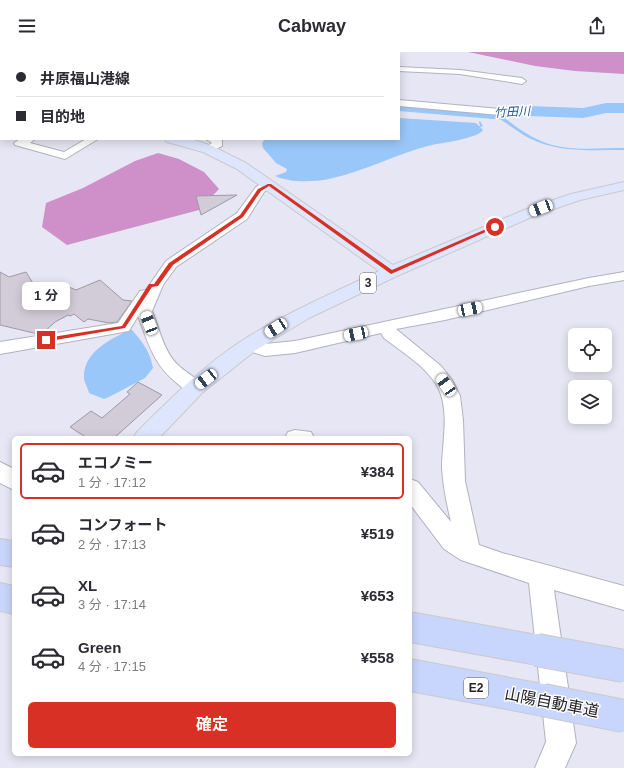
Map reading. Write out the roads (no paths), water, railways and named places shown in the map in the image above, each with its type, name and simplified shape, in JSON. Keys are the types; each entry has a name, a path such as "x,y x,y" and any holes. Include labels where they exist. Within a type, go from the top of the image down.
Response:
{"highway":[{"path":"0,550 12,553"},
{"path":"0,597 12,600"},
{"path":"412,627 622,666"},
{"name":"山陽自動車道","path":"412,675 624,716"}],"main road":[{"path":"176,140 195,144 210,144 227,158 270,184 391,272"},
{"name":"3","path":"147,436 195,388 249,346 302,314 391,272 548,206 576,196 624,186"},
{"path":"0,550 12,541"}],"street":[{"path":"400,69 428,69 491,75 522,81"},
{"path":"400,103 498,115 400,110"},
{"path":"27,140 19,143 65,156 91,140"},
{"path":"195,388 172,370 163,359 144,311 156,285 171,264 242,216 260,190 270,184"},
{"path":"249,346 266,350 294,347 427,317 445,315 624,276"},
{"path":"0,348 124,327 150,286 156,285"},
{"path":"387,327 390,334 436,370 446,385 452,403 454,480 469,552"},
{"path":"0,472 12,480"},
{"path":"412,491 452,541 469,552 540,575 624,598"},
{"path":"540,575 561,743 550,768"}],"water":[{"path":"400,118 476,123 483,130 480,133 468,138 419,148 355,172 316,181 294,181 275,176 286,172 287,169 276,163 263,148 262,143 264,140 400,140"},
{"path":"131,329 145,347 150,356 153,368 145,378 104,399 89,393 84,378 88,360 100,347"}],"waterway":[{"name":"竹田川","path":"400,106 493,114 528,111 583,113 606,108 624,108"},
{"path":"493,114 530,137 552,146 576,149 624,149"},
{"path":"476,128 482,126 480,122"}]}
